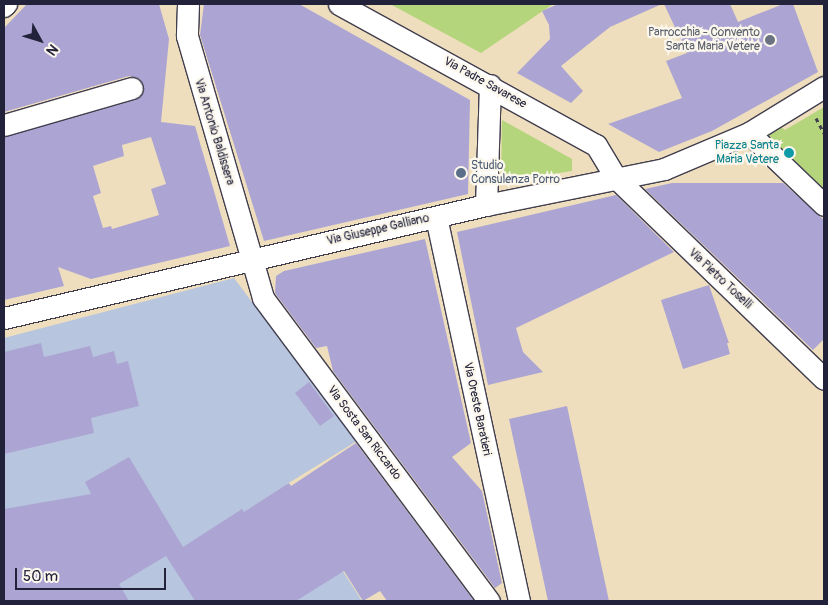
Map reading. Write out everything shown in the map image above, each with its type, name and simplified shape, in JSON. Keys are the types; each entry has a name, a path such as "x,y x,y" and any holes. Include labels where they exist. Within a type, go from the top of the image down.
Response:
{"street":[{"name":"Via Antonio Baldissera","path":"188,4 187,36 252,258"},
{"name":"Via Padre Savarese","path":"340,4 596,145 616,178"},
{"path":"486,205 490,85"},
{"path":"824,87 749,133 824,204"},
{"path":"4,125 132,88"},
{"name":"Via Giuseppe Galliano","path":"4,318 252,258 486,205 664,169 749,133"},
{"name":"Via Pietro Toselli","path":"616,178 824,379"},
{"name":"Via Oreste Baratieri","path":"436,217 519,601"},
{"name":"Via Sosta San Riccardo","path":"252,258 263,298 489,601"}],"path":[{"path":"809,122 820,115"},
{"path":"816,118 824,133"}],"shaded area":[{"path":"234,278 357,441 287,484 362,601 4,601 4,338"}],"green space":[{"path":"390,4 553,4 481,53"},
{"path":"824,107 824,189 767,134 778,125 785,130"},
{"path":"502,120 572,159 572,171 501,182"}],"building":[{"path":"27,4 159,4 169,39 161,122 195,126 230,246 91,279 58,267 64,286 4,300 4,137 135,100 144,91 140,79 129,76 4,112 4,28","holes":["151,137 166,184 151,189 159,215 112,229 111,226 103,228 93,196 101,193 93,166 124,156 122,145"]},
{"path":"204,4 299,4 470,100 468,194 264,241 200,35"},
{"path":"558,4 662,4 610,27 561,66 583,91 571,103 517,73 550,39 549,25 542,11"},
{"path":"664,4 730,4 738,22 783,4 793,4 818,72 712,131 659,152 608,124 682,98 666,61 687,53"},
{"path":"672,183 783,183 824,220 824,339 813,350 645,189"},
{"path":"616,195 674,252 516,328 523,352 543,372 488,385 457,232"},
{"path":"425,239 471,443 452,457 482,491 502,583 495,588 333,371 327,346 316,348 275,293 276,276 284,271"},
{"path":"709,285 729,343 727,343 730,354 683,369 661,300"},
{"path":"41,343 44,357 90,346 93,357 114,351 117,364 128,361 139,406 91,418 94,433 4,454 4,352"},
{"path":"309,382 334,416 320,426 295,393"},
{"path":"567,406 609,601 548,601 509,419"},
{"path":"356,443 474,601 387,601 380,591 363,601 344,571 296,601 195,601 166,556 119,584 129,601 4,601 4,509 91,494 85,482 129,457 183,547 242,509 244,512 289,483 291,486"}],"place":[{"name":"Parrocchia - Convento Santa Maria Vetere","path":"770,40"},
{"name":"Piazza Santa Maria Vetere","path":"789,153"},
{"name":"Studio Consulenza Porro","path":"461,173"}]}
